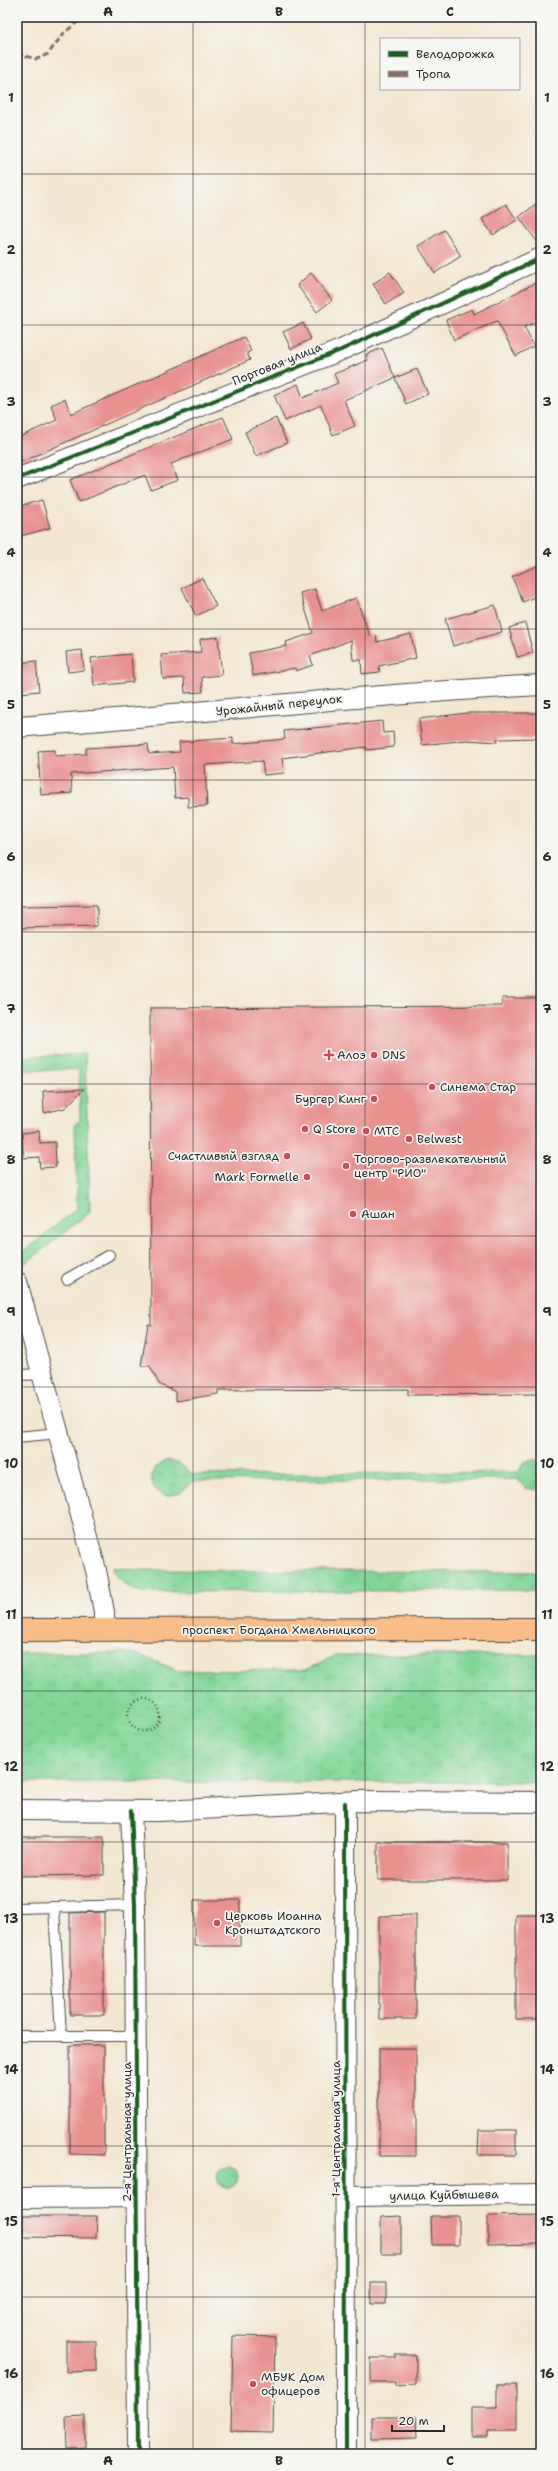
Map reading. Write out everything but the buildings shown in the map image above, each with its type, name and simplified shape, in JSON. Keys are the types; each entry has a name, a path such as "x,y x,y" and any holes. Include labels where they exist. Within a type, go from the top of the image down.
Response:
{"main road":[{"name":"проспект Богдана Хмельницкого","path":"17,1630 541,1629"}],"street":[{"name":"Портовая улица","path":"17,479 341,350 541,258"},
{"name":"Урожайный переулок","path":"17,727 178,715 415,692 541,685"},
{"path":"17,1282 96,1570 104,1612 104,1629"},
{"path":"17,1810 131,1811 346,1803 541,1802"},
{"name":"1-я Центральная улица","path":"346,1803 346,2454"},
{"name":"2-я Центральная улица","path":"131,1811 135,1905 138,2454"},
{"name":"улица Куйбышева","path":"346,2196 541,2194"},
{"path":"17,2198 137,2197"}],"lane":[{"path":"67,1279 109,1256"},
{"path":"17,1375 43,1374"},
{"path":"17,1437 59,1433"},
{"path":"17,1908 135,1905"},
{"path":"54,1907 61,2036"},
{"path":"18,2036 136,2036"}],"path":[{"path":"141,1700 153,1703 159,1714 155,1726 144,1731 132,1726 128,1715 132,1705 141,1700"}],"green space":[{"path":"85,1054 90,1212 22,1266 19,1256 77,1208 75,1124 80,1121 79,1069 17,1071 17,1057"},
{"path":"537,1459 537,1490 525,1488 518,1479 193,1481 180,1493 166,1496 155,1489 152,1482 154,1469 165,1461 179,1463 193,1475 518,1472 524,1462"},
{"path":"112,1567 133,1570 541,1572 541,1590 141,1592 123,1583"},
{"path":"17,1653 134,1653 179,1671 305,1670 337,1655 541,1655 541,1797 533,1782 17,1782"},
{"path":"227,2166 235,2169 238,2177 235,2185 227,2188 219,2185 216,2177 219,2169"}],"marked path":[{"path":"17,54 37,59 48,54 64,33 84,17"}],"cycle path":[{"path":"17,479 341,350 541,258"},
{"path":"345,1803 346,2454"},
{"path":"131,1811 135,1905 138,2454"}],"place":[{"name":"Алоэ","path":"329,1055"},
{"name":"DNS","path":"374,1055"},
{"name":"Синема Стар","path":"432,1087"},
{"name":"Бургер Кинг","path":"374,1099"},
{"name":"Q Store","path":"305,1129"},
{"name":"МТС","path":"366,1131"},
{"name":"Belwest","path":"409,1139"},
{"name":"Счастливый взгляд","path":"287,1156"},
{"name":"Торгово-развлекательный центр \"РИО\"","path":"346,1166"},
{"name":"Mark Formelle","path":"307,1177"},
{"name":"Ашан","path":"353,1214"},
{"name":"Церковь Иоанна Кронштадтского","path":"217,1923"},
{"name":"МБУК Дом офицеров","path":"253,2384"}]}
